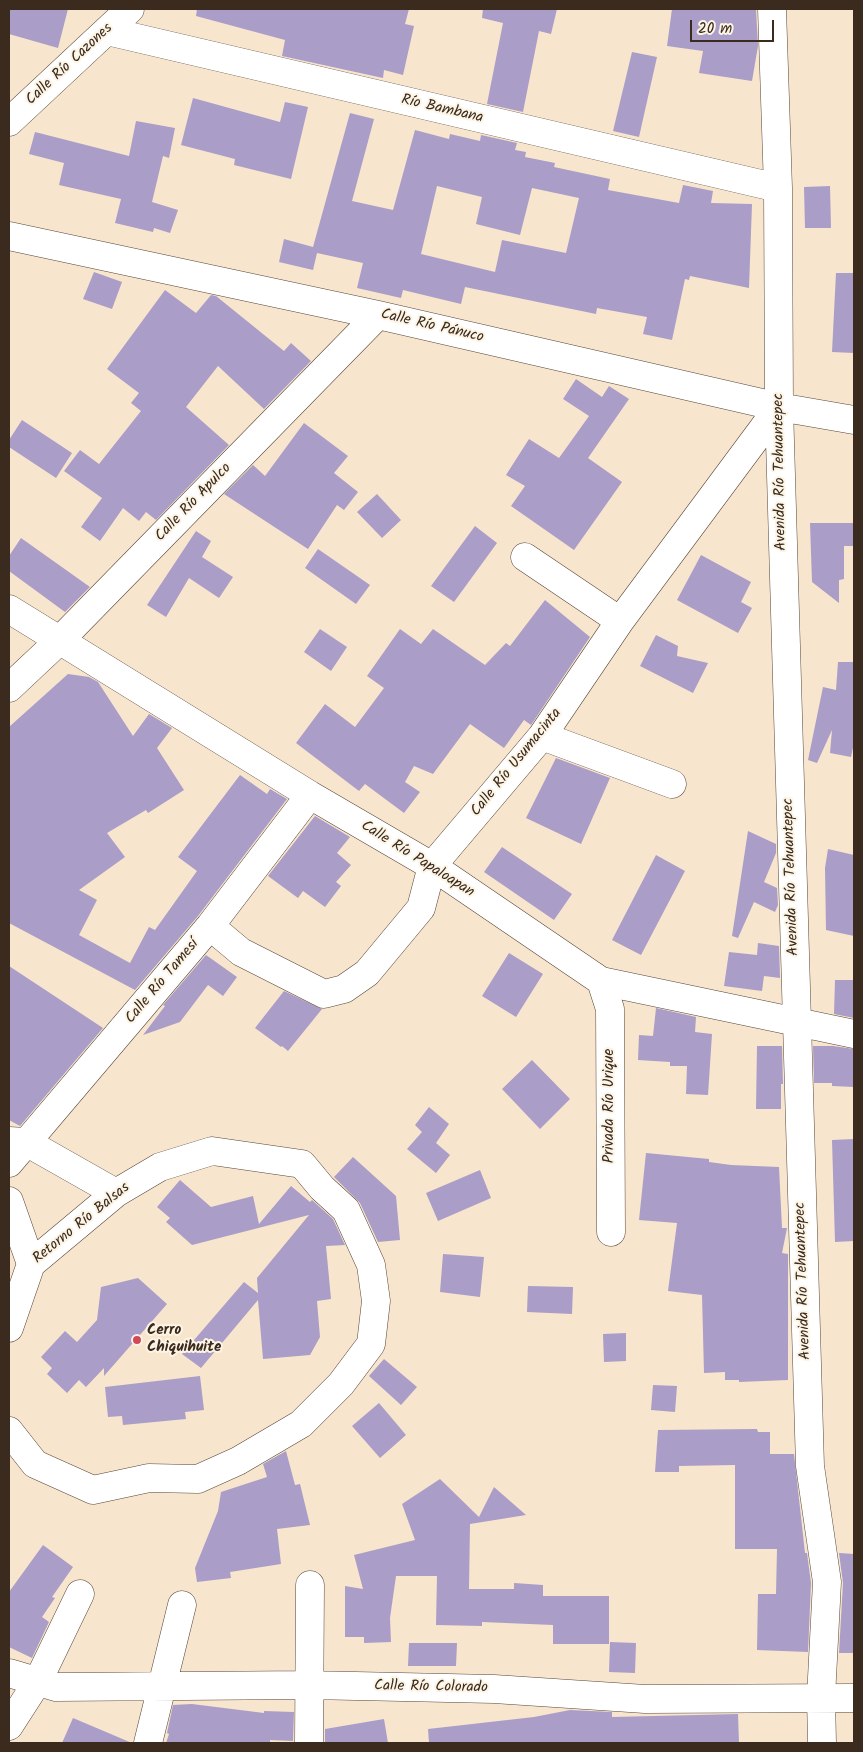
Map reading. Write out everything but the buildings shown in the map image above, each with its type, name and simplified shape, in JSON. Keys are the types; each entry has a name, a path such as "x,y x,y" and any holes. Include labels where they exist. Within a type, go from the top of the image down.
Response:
{"street":[{"name":"Calle Río Cazones","path":"9,122 130,9"},
{"name":"Avenida Río Tehuantepec","path":"772,9 778,188 779,407 810,1466 827,1582 821,1697 822,1743"},
{"name":"Río Bambana","path":"107,31 778,188"},
{"name":"Calle Río Pánuco","path":"9,236 378,315 779,407 854,420"},
{"name":"Calle Río Apulco","path":"9,688 59,640 378,315"},
{"name":"Calle Río Usumacinta","path":"210,926 241,952 324,994 344,989 367,973 421,908 432,866 542,736 620,621 779,407"},
{"path":"526,557 620,621"},
{"name":"Calle Río Papaloapan","path":"9,609 310,795 432,866 601,981 796,1020 854,1034"},
{"path":"542,736 672,784"},
{"name":"Calle Río Tamesí","path":"9,1163 17,1142 210,926 310,795"},
{"name":"Privada Río Urique","path":"601,981 610,1009 610,1232"},
{"path":"17,1142 116,1193"},
{"name":"Retorno Río Balsas","path":"9,1328 31,1264 116,1193 160,1167 212,1151 302,1164 322,1188 346,1210 371,1265 376,1301 371,1344 341,1384 301,1424 238,1461 198,1479 149,1478 93,1490 35,1464 9,1431"},
{"path":"9,1201 31,1264"},
{"path":"309,1743 310,1585"},
{"path":"9,1726 38,1681 80,1594"},
{"path":"148,1743 182,1604"},
{"name":"Calle Río Colorado","path":"9,1673 56,1686 309,1685 494,1689 645,1699 854,1698"}],"place":[{"name":"Cerro Chiquihuite","path":"137,1340"}]}
